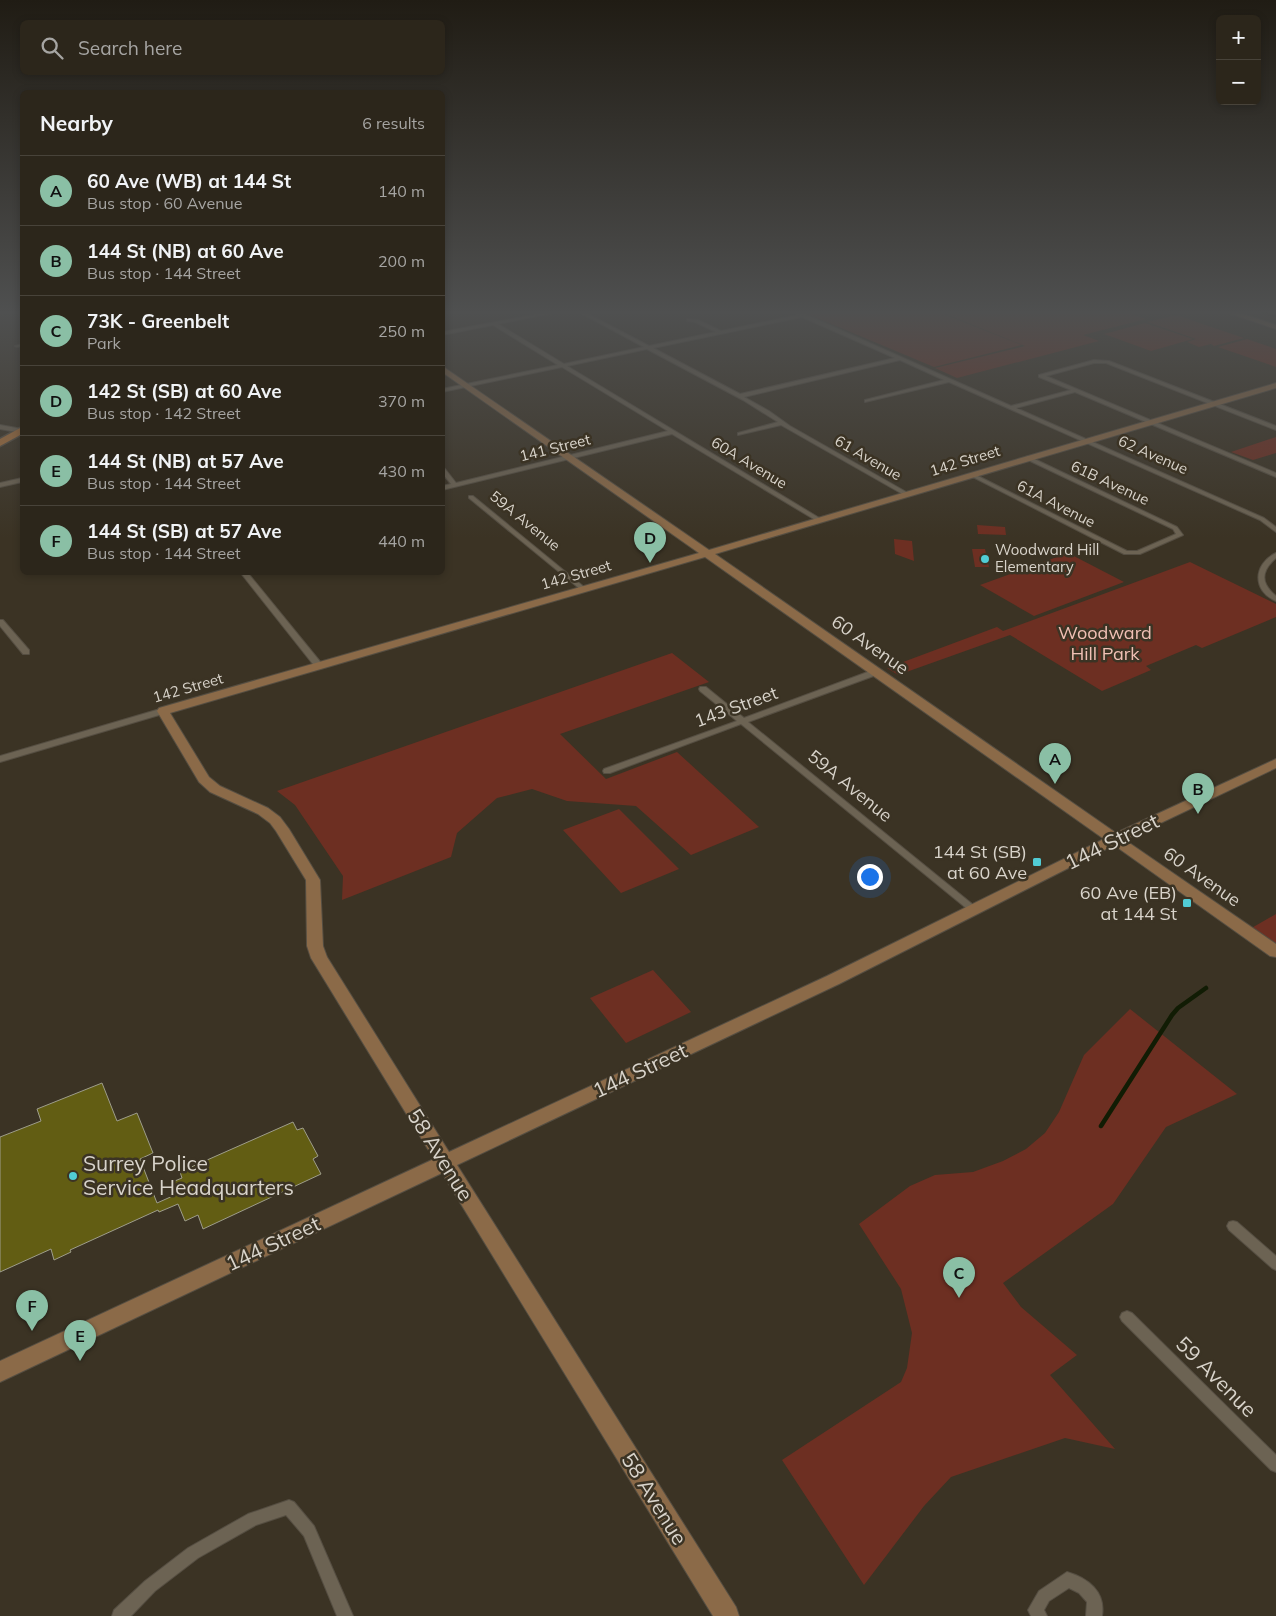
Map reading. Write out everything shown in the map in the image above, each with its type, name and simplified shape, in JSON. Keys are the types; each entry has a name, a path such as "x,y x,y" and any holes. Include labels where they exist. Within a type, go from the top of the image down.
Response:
{"main road":[{"path":"0,436 20,430"},
{"path":"0,443 20,430"}],"street":[{"path":"445,390 460,387"},
{"name":"60 Avenue","path":"469,387 1276,952"},
{"name":"60A Avenue","path":"599,387 819,520"},
{"name":"61 Avenue","path":"724,387 859,467 869,475 906,494"},
{"path":"740,396 776,387"},
{"path":"867,401 920,387"},
{"name":"62 Avenue","path":"966,387 1262,519 1276,530"},
{"path":"1066,387 1276,475"},
{"path":"1173,387 1276,428"},
{"name":"142 Street","path":"0,759 1268,387"},
{"path":"1012,407 1074,391"},
{"path":"740,434 782,423"},
{"path":"0,427 20,430"},
{"name":"141 Street","path":"445,487 673,432"},
{"name":"61B Avenue","path":"1028,458 1175,528 1180,533 1179,537 1138,553 1130,554"},
{"path":"445,472 455,485"},
{"name":"61A Avenue","path":"972,475 1130,554"},
{"path":"0,485 20,480"},
{"name":"59A Avenue","path":"471,497 582,588"},
{"path":"1276,555 1263,566 1260,573 1266,590 1276,599"},
{"path":"245,575 319,666"},
{"path":"0,622 26,652"},
{"name":"143 Street","path":"607,771 876,672"},
{"name":"59A Avenue","path":"703,690 974,910"},
{"name":"58 Avenue","path":"163,711 204,779 215,789 263,811 275,820 312,877 315,946 319,958 727,1616"},
{"name":"144 Street","path":"0,1372 833,980 1115,839 1276,763"},
{"path":"1233,1226 1276,1264"},
{"name":"59 Avenue","path":"1127,1317 1276,1465"},
{"path":"120,1616 150,1586 193,1552 252,1519 289,1507 309,1531 345,1616"},
{"path":"1039,1616 1036,1610 1044,1596 1067,1580 1078,1582 1087,1591 1094,1601 1096,1609 1094,1616"}],"green space":[{"path":"1276,437 1276,453 1253,460 1231,452"},
{"path":"977,525 1005,527 1006,535 978,534"},
{"path":"894,539 912,541 914,561 895,554"},
{"path":"972,549 985,549 989,567 975,567"},
{"path":"1068,553 1124,582 1034,616 980,585"},
{"name":"Woodward Hill Park","path":"1190,562 1276,604 1276,617 1202,648 1196,645 1146,666 1151,670 1102,691 1010,635 898,675 887,668 997,627 1003,631"},
{"path":"672,653 709,682 560,734 606,779 677,752 759,827 691,855 636,806 567,801 532,789 497,798 457,833 451,857 342,900 343,876 295,805 277,791"},
{"path":"619,809 679,869 621,893 563,830"},
{"path":"1276,914 1276,950 1248,930"},
{"path":"653,970 691,1012 626,1043 590,998"},
{"path":"1130,1009 1237,1094 1166,1127 1113,1204 1003,1283 1021,1307 1077,1355 1050,1375 1115,1449 1065,1438 951,1477 924,1506 864,1585 782,1460 901,1382 907,1368 912,1333 901,1289 859,1224 910,1186 935,1175 973,1172 1003,1161 1026,1149 1045,1133 1059,1112 1084,1055"}],"building":[{"name":"Surrey Police Service Headquarters","path":"102,1083 117,1121 137,1113 153,1153 140,1159 157,1203 175,1195 170,1183 182,1178 180,1172 293,1122 297,1130 303,1128 318,1156 313,1159 321,1174 203,1229 198,1215 185,1221 178,1204 159,1212 158,1210 70,1250 71,1252 54,1260 51,1249 0,1272 0,1137 41,1121 37,1109"}],"waterway":[{"path":"1101,1126 1172,1015 1178,1008 1206,988"}],"place":[{"name":"Woodward Hill Elementary","path":"985,559"},
{"name":"142 St (SB) at 60 Ave","path":"650,563"},
{"name":"60 Ave (WB) at 144 St","path":"1055,784"},
{"name":"144 St (NB) at 60 Ave","path":"1198,814"},
{"name":"144 St (SB) at 60 Ave","path":"1037,862"},
{"name":"60 Ave (EB) at 144 St","path":"1187,903"},
{"name":"Surrey Police Service Headquarters","path":"73,1176"},
{"name":"73K - Greenbelt","path":"959,1298"},
{"name":"144 St (SB) at 57 Ave","path":"32,1331"},
{"name":"144 St (NB) at 57 Ave","path":"80,1361"}]}
